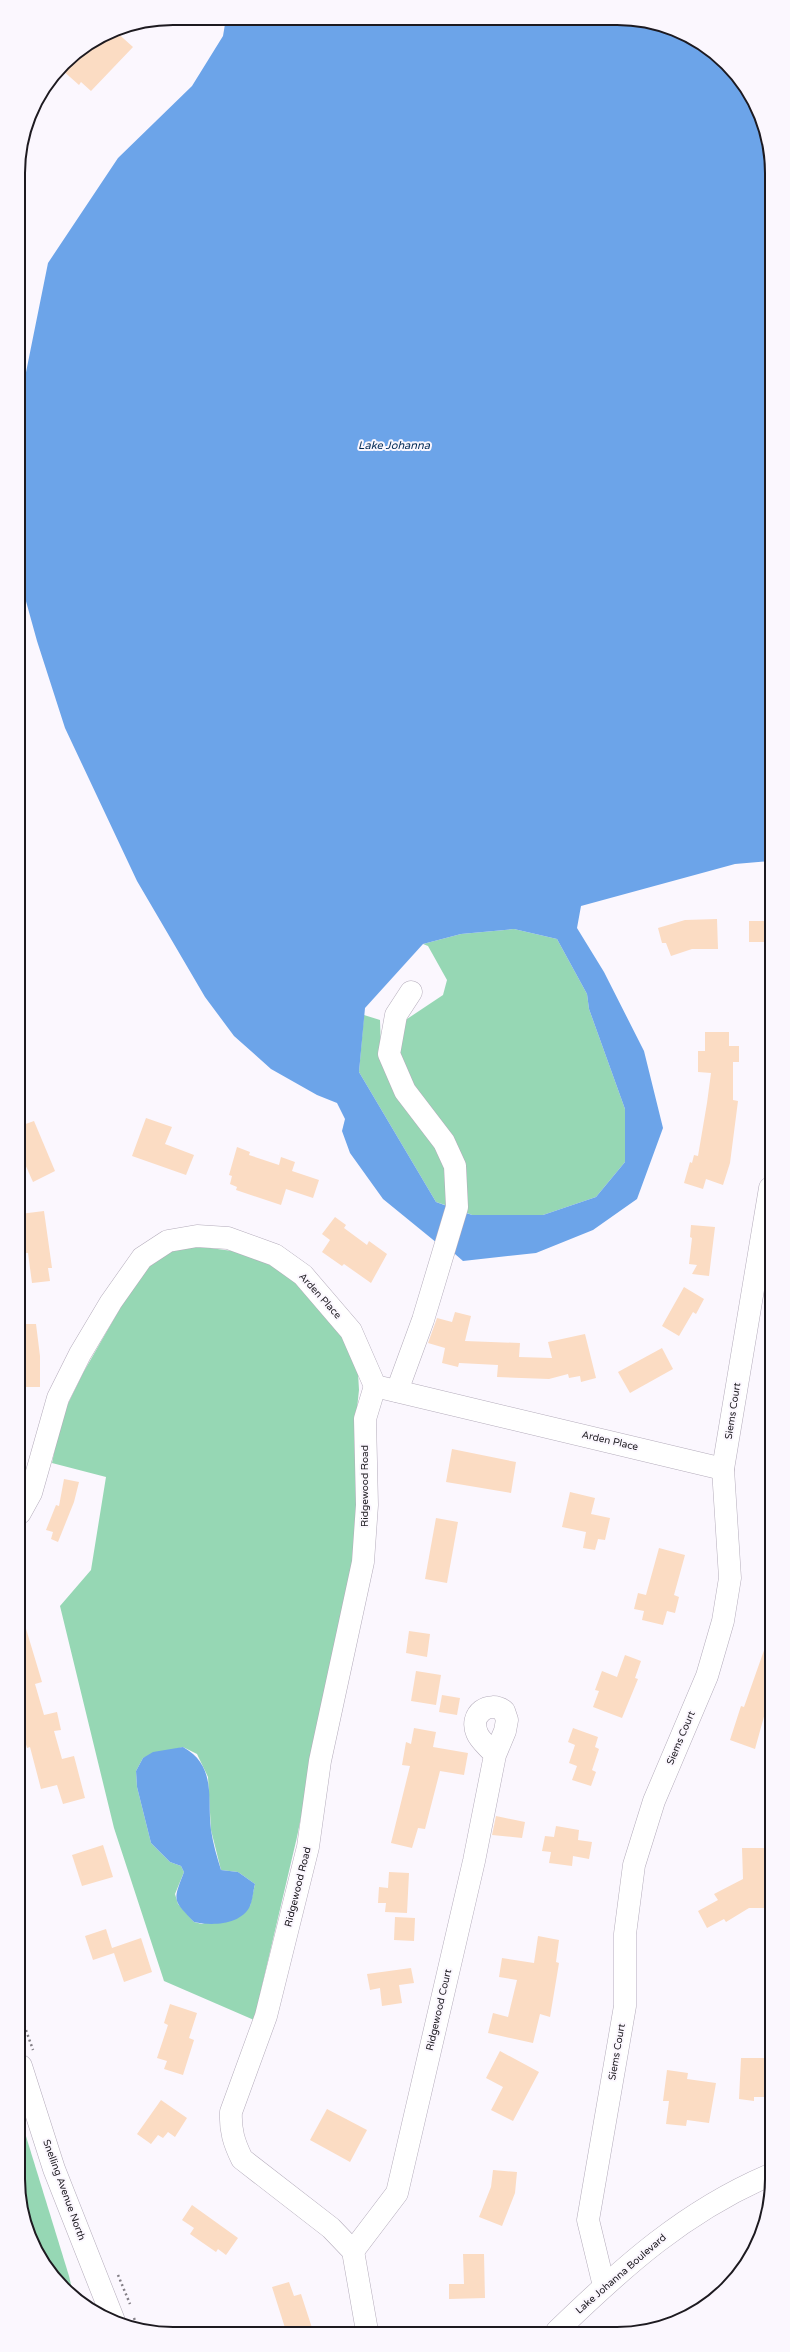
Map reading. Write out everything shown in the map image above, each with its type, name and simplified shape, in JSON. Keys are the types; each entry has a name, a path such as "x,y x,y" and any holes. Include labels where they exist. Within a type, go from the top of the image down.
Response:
{"street":[{"path":"397,1390 423,1320 457,1207 455,1166 444,1142 405,1091 389,1054 396,1014 411,992"},
{"name":"Siems Court","path":"604,2286 588,2220 625,2006 625,1934 631,1884 643,1834 707,1676 724,1621 730,1578 723,1468 765,1218"},
{"name":"Arden Place","path":"25,1504 31,1493 58,1398 80,1354 111,1302 142,1258 168,1241 197,1236 228,1238 275,1255 303,1275 351,1331 375,1386 723,1468"},
{"name":"Ridgewood Road","path":"353,2251 331,2228 242,2159 235,2145 230,2123 231,2112 266,2016 308,1847 320,1762 363,1562 367,1505 365,1419 375,1386"},
{"name":"Ridgewood Court","path":"353,2251 397,2193 474,1861 495,1755"},
{"name":"Snelling Avenue North","path":"25,2078 54,2168 109,2312"},
{"name":"Lake Johanna Boulevard","path":"561,2327 604,2286 674,2228 710,2205 765,2178"},
{"path":"353,2251 366,2327"}],"green space":[{"path":"514,929 557,939 587,994 589,1009 625,1109 625,1162 596,1197 543,1215 472,1215 460,1210 461,1201 400,1072 401,1028 407,1019 443,995 447,980 428,946 423,944 461,934"},
{"path":"364,1015 380,1020 381,1051 443,1153 451,1207 436,1202 359,1072"},
{"path":"188,1245 247,1253 278,1265 300,1284 349,1345 358,1373 359,1390 355,1427 357,1541 297,1837 254,2020 164,1981 114,1828 60,1606 91,1570 106,1477 52,1463 61,1418 83,1373 130,1291 147,1268 172,1251","holes":["183,1747 197,1754 208,1777 211,1830 221,1870 238,1872 255,1884 250,1906 202,1924 194,1922 178,1904 175,1894 184,1872 181,1866 170,1862 151,1843 137,1787 136,1771 143,1758"]},
{"path":"25,2133 72,2287 50,2261 36,2236 33,2227 25,2189"}],"water":[{"name":"Lake Johanna","path":"225,25 627,25 655,30 674,36 699,50 715,62 728,75 745,99 754,116 760,135 765,163 765,861 735,864 581,906 577,928 604,972 644,1051 663,1128 637,1199 593,1230 536,1253 463,1261 455,1254 448,1252 383,1199 350,1153 342,1131 345,1119 337,1103 317,1095 271,1069 234,1036 205,997 137,881 65,728 37,641 25,598 25,377 48,263 118,158 192,86 223,36","holes":["514,929 557,939 587,994 589,1009 625,1109 625,1162 596,1197 543,1215 472,1215 436,1202 359,1072 365,1008 423,944 461,934"]},
{"path":"183,1747 194,1755 201,1763 206,1773 211,1830 221,1870 238,1872 255,1884 251,1903 246,1912 240,1917 225,1923 209,1924 194,1922 178,1904 177,1894 184,1872 181,1866 170,1862 151,1843 137,1787 136,1771 143,1758 153,1752"}],"building":[{"path":"119,35 133,47 91,91 81,82 79,85 64,72 91,50"},
{"path":"717,919 718,949 692,949 671,956 666,943 662,943 658,928 685,920"},
{"path":"749,921 765,921 765,942 749,942"},
{"path":"705,1032 729,1032 729,1046 739,1046 739,1062 733,1062 733,1100 738,1101 730,1163 723,1185 706,1179 703,1189 684,1183 690,1162 692,1163 694,1155 698,1156 707,1103 711,1073 698,1072 698,1051 705,1051"},
{"path":"146,1118 172,1127 165,1144 194,1155 186,1175 132,1156"},
{"path":"34,1121 55,1171 33,1182 25,1164 25,1124"},
{"path":"237,1147 250,1152 249,1155 279,1165 281,1157 295,1162 292,1171 319,1180 313,1198 286,1189 281,1205 236,1190 237,1187 230,1184 232,1176 229,1175"},
{"path":"44,1211 52,1268 48,1268 50,1281 32,1283 28,1253 25,1253 25,1213"},
{"path":"335,1217 346,1225 344,1228 367,1245 369,1241 387,1254 371,1283 344,1264 342,1266 322,1252 330,1240 322,1234"},
{"path":"691,1225 715,1227 709,1276 692,1274 697,1265 689,1264 692,1238 690,1237"},
{"path":"684,1287 704,1299 696,1314 693,1312 679,1336 662,1326"},
{"path":"455,1312 471,1316 465,1341 520,1343 519,1357 552,1358 548,1342 585,1334 596,1378 581,1382 580,1376 569,1378 568,1374 549,1379 497,1377 498,1365 459,1363 458,1367 442,1363 445,1348 428,1343 437,1318 452,1322"},
{"path":"25,1324 36,1324 40,1356 40,1387 25,1387"},
{"path":"662,1348 673,1369 630,1393 618,1372"},
{"path":"452,1449 516,1462 511,1493 446,1482"},
{"path":"64,1479 79,1482 74,1502 58,1542 51,1539 53,1532 46,1530 56,1505 59,1506"},
{"path":"570,1492 595,1498 591,1514 610,1518 605,1540 598,1539 595,1550 583,1548 586,1532 562,1527"},
{"path":"436,1518 458,1522 447,1583 425,1579"},
{"path":"659,1548 685,1555 674,1595 679,1597 675,1613 667,1611 663,1625 642,1620 644,1611 634,1609 638,1593 646,1595"},
{"path":"25,1625 42,1682 35,1684 44,1715 57,1712 61,1730 54,1731 62,1759 74,1756 85,1798 63,1804 57,1785 41,1789 30,1747 27,1748 25,1741"},
{"path":"409,1631 430,1634 427,1657 406,1653"},
{"path":"765,1647 765,1713 755,1749 730,1740 741,1706 744,1707"},
{"path":"625,1655 641,1661 635,1678 638,1679 622,1718 593,1707 599,1691 595,1690 602,1671 617,1677"},
{"path":"416,1671 441,1675 436,1705 411,1701"},
{"path":"442,1695 460,1698 457,1715 439,1712"},
{"path":"414,1728 436,1732 433,1747 468,1753 464,1775 440,1771 425,1829 418,1828 412,1848 391,1843 410,1766 402,1765 406,1742 411,1744"},
{"path":"573,1728 598,1737 595,1747 599,1749 592,1770 596,1772 591,1786 572,1780 577,1766 569,1763 575,1745 568,1742"},
{"path":"496,1816 525,1822 522,1838 492,1835"},
{"path":"556,1826 579,1830 578,1840 592,1842 589,1859 573,1856 572,1866 549,1863 551,1852 542,1851 545,1836 554,1837"},
{"path":"103,1845 113,1877 82,1886 72,1855"},
{"path":"742,1848 765,1848 765,1908 749,1908 726,1922 724,1919 707,1928 698,1911 718,1900 714,1894 743,1879"},
{"path":"389,1872 409,1873 407,1913 385,1912 386,1903 378,1903 379,1887 388,1888"},
{"path":"395,1917 415,1918 414,1941 394,1940"},
{"path":"106,1929 112,1948 141,1938 152,1972 124,1982 114,1953 93,1960 85,1936"},
{"path":"538,1936 559,1940 556,1962 559,1963 550,2017 540,2014 533,2043 488,2033 493,2013 508,2017 517,1980 499,1977 502,1958 534,1963"},
{"path":"411,1968 414,1983 399,1985 402,2003 382,2006 380,1988 370,1990 367,1974"},
{"path":"170,2004 197,2013 189,2038 194,2040 183,2075 164,2069 167,2061 157,2058 168,2025 164,2023"},
{"path":"500,2051 539,2072 513,2121 491,2110 503,2087 486,2078"},
{"path":"741,2058 765,2058 765,2097 754,2097 754,2101 739,2099"},
{"path":"667,2070 688,2073 687,2079 716,2083 709,2123 687,2120 686,2126 666,2124 669,2101 663,2101"},
{"path":"161,2100 187,2118 175,2137 168,2132 163,2138 158,2135 151,2144 137,2134"},
{"path":"327,2109 367,2130 350,2162 310,2140"},
{"path":"493,2170 517,2172 515,2193 502,2226 479,2217 491,2187"},
{"path":"192,2205 238,2238 226,2255 218,2249 216,2252 190,2234 194,2228 182,2220"},
{"path":"463,2254 484,2254 485,2298 449,2299 449,2284 464,2284"},
{"path":"289,2282 294,2296 301,2294 312,2327 285,2327 272,2287"}]}
